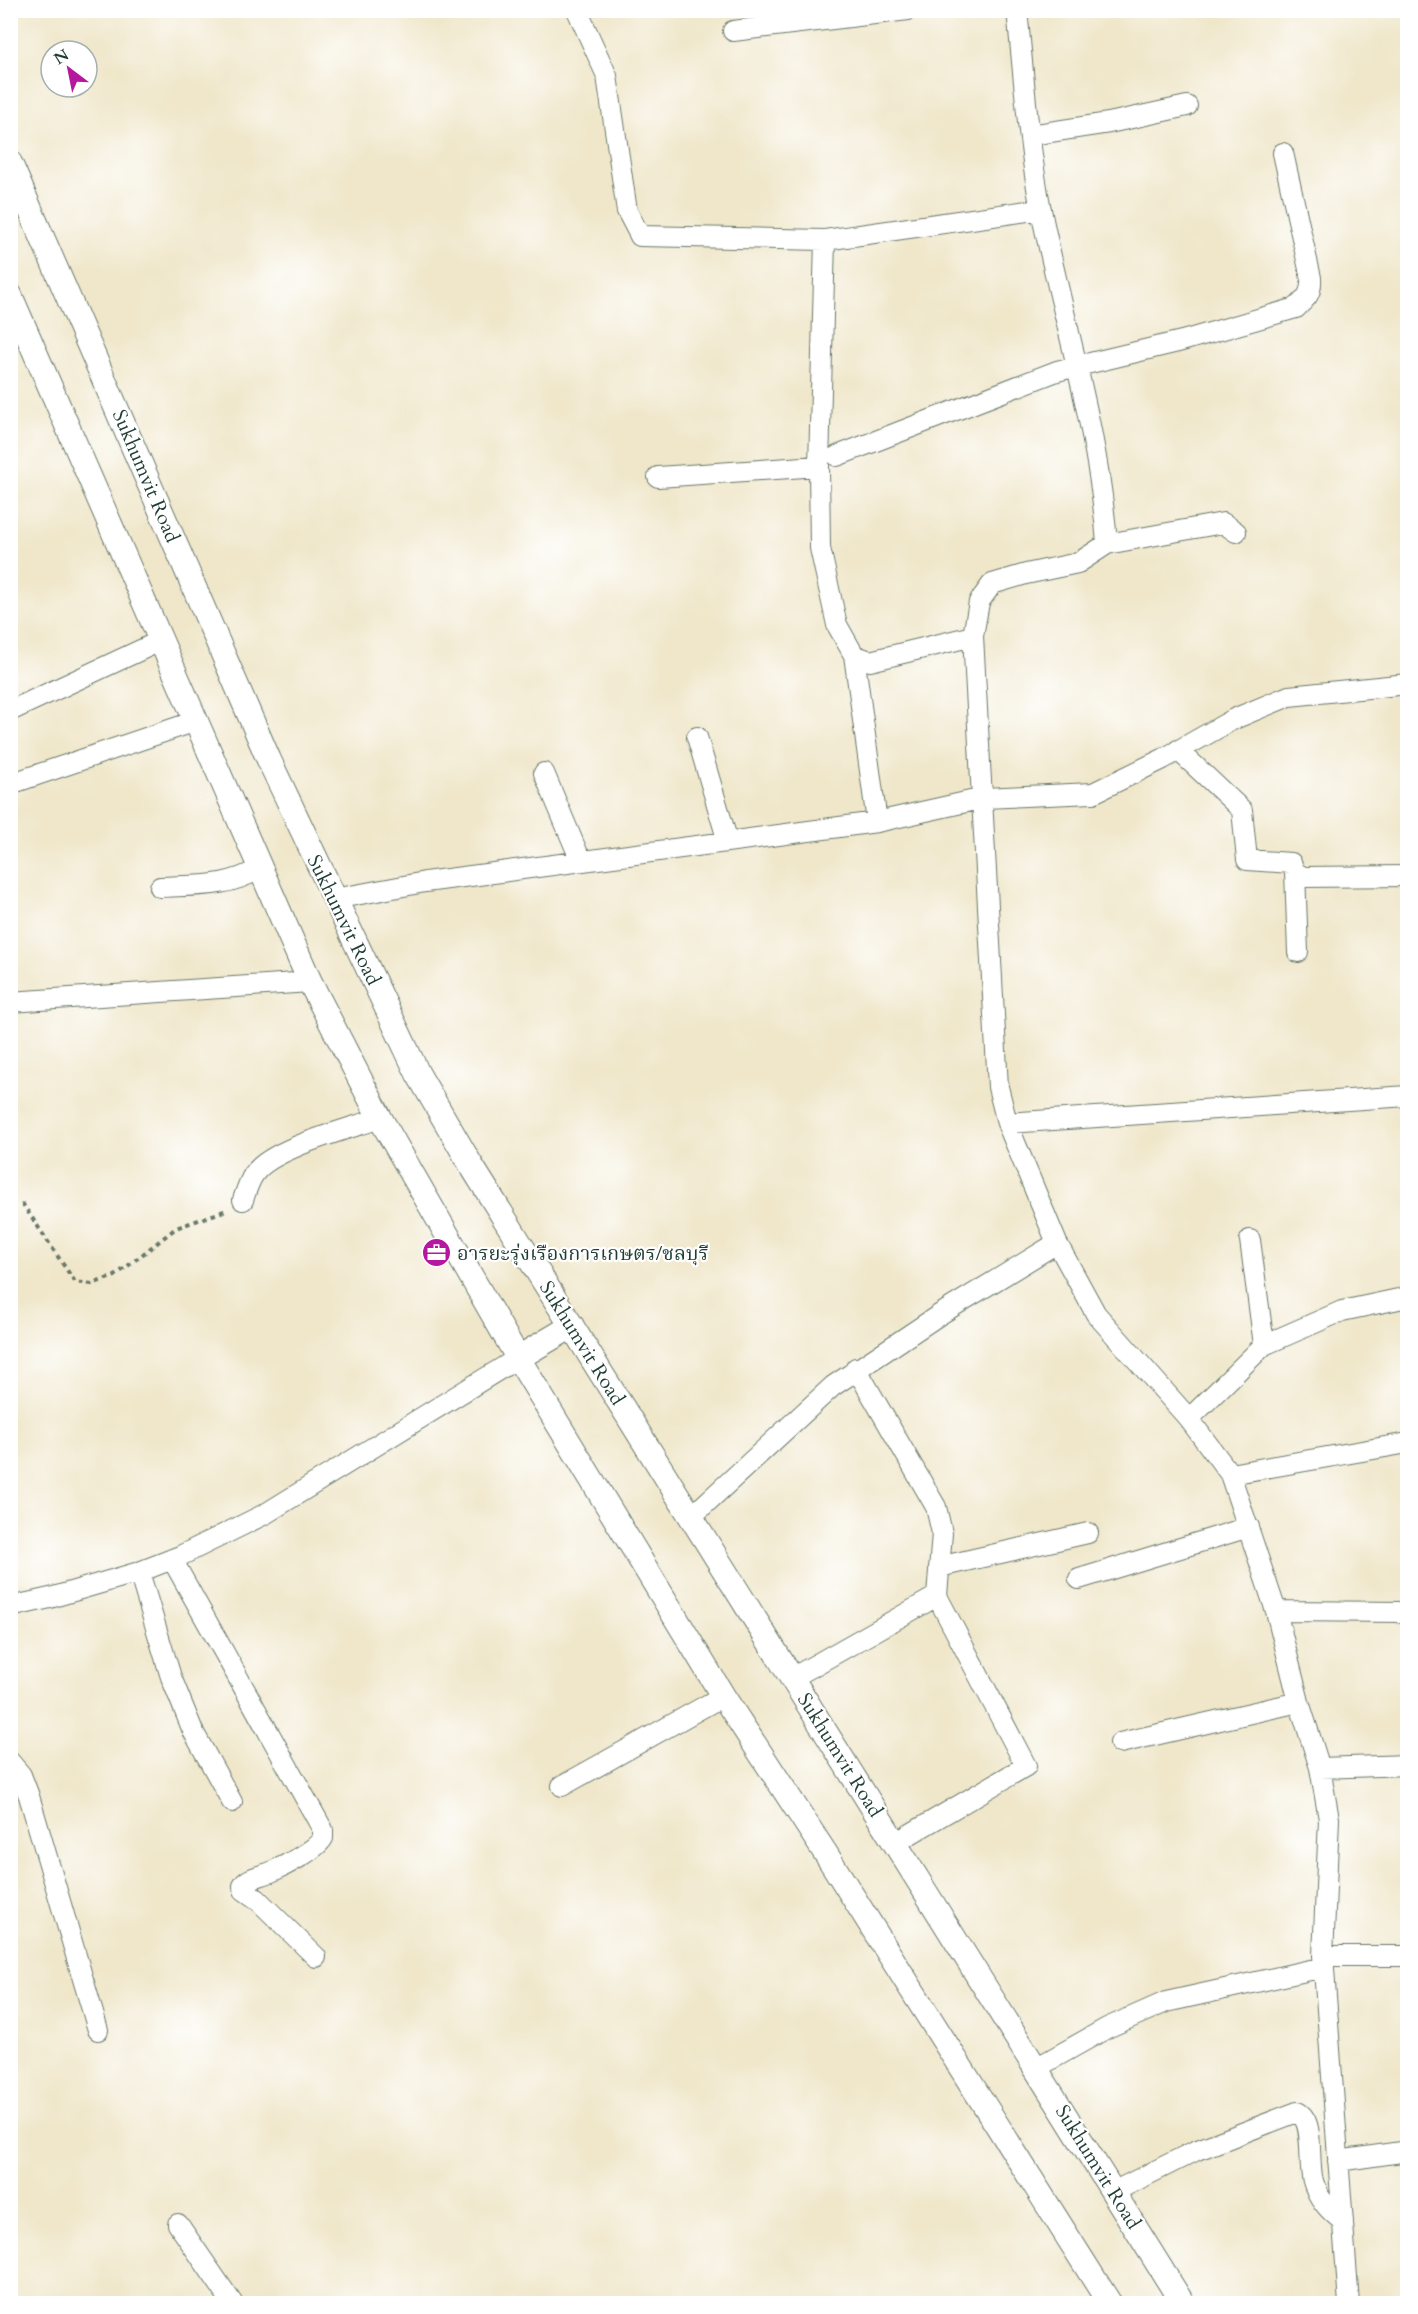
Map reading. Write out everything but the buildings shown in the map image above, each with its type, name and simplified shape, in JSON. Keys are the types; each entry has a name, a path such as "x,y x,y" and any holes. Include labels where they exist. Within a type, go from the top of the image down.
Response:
{"main road":[{"name":"Sukhumvit Road","path":"10,163 269,760 418,1074 471,1164 1183,2304"},
{"path":"10,295 310,982 380,1118 518,1358 723,1696 826,1854 1110,2304"},
{"path":"518,1358 572,1326"}],"street":[{"path":"578,10 607,76 627,211 640,236 825,240 1041,209"},
{"path":"733,31 908,10"},
{"path":"1017,10 1030,135 1041,209 1078,365 1104,503 1107,544"},
{"path":"1030,135 1108,123 1186,106"},
{"path":"837,456 1057,371 1182,341 1296,308 1311,290 1311,278 1283,153"},
{"path":"825,240 819,466 820,548 837,625 854,655 877,822"},
{"path":"658,477 819,466"},
{"path":"1236,531 1223,524 1107,544 1078,563 1026,574 992,585 980,602 973,636 984,798 998,1087 1007,1123 1057,1243 1096,1314 1189,1419 1230,1474 1276,1611 1299,1702 1320,1767 1329,1819 1323,1961 1349,2304"},
{"path":"854,655 870,661 973,636"},
{"path":"10,711 160,641"},
{"path":"334,899 425,882 877,822 984,798 1093,793 1234,719 1289,696 1407,684"},
{"path":"10,784 196,721"},
{"path":"697,737 728,842"},
{"path":"1178,750 1242,810 1247,860 1292,863 1295,872 1298,952"},
{"path":"544,772 581,861"},
{"path":"160,887 230,883 260,868"},
{"path":"1295,872 1303,877 1407,876"},
{"path":"10,1002 310,982"},
{"path":"1007,1123 1407,1096"},
{"path":"243,1200 254,1173 269,1159 297,1146 380,1118"},
{"path":"1250,1240 1264,1344"},
{"path":"691,1517 833,1386 856,1368 1057,1243"},
{"path":"1189,1419 1264,1344 1342,1311 1407,1297"},
{"path":"10,1607 50,1599 139,1572 172,1559 265,1514 518,1358"},
{"path":"856,1368 936,1507 942,1533 937,1596 1026,1766 895,1843"},
{"path":"1230,1474 1407,1443"},
{"path":"1079,1579 1249,1527"},
{"path":"939,1567 1088,1533"},
{"path":"172,1559 323,1830 323,1838 316,1846 275,1870 246,1880 243,1886 244,1890 257,1899 316,1957"},
{"path":"139,1572 193,1731 232,1802"},
{"path":"792,1678 937,1596"},
{"path":"1276,1611 1407,1612"},
{"path":"562,1786 723,1696"},
{"path":"1120,1743 1299,1702"},
{"path":"10,1762 21,1775 29,1796 98,2030"},
{"path":"1320,1767 1407,1764"},
{"path":"1036,2068 1107,2028 1166,2002 1323,1961 1407,1956"},
{"path":"1113,2192 1195,2151 1297,2112 1301,2113 1308,2124 1313,2182 1329,2211 1343,2221"},
{"path":"1338,2161 1407,2151"},
{"path":"178,2224 233,2304"}],"path":[{"path":"22,1203 75,1282 92,1284 115,1276 176,1228 228,1209 243,1200"}],"place":[{"name":"อารยะรุ่งเรืองการเกษตร/ชลบุรี","path":"436,1253"}]}
